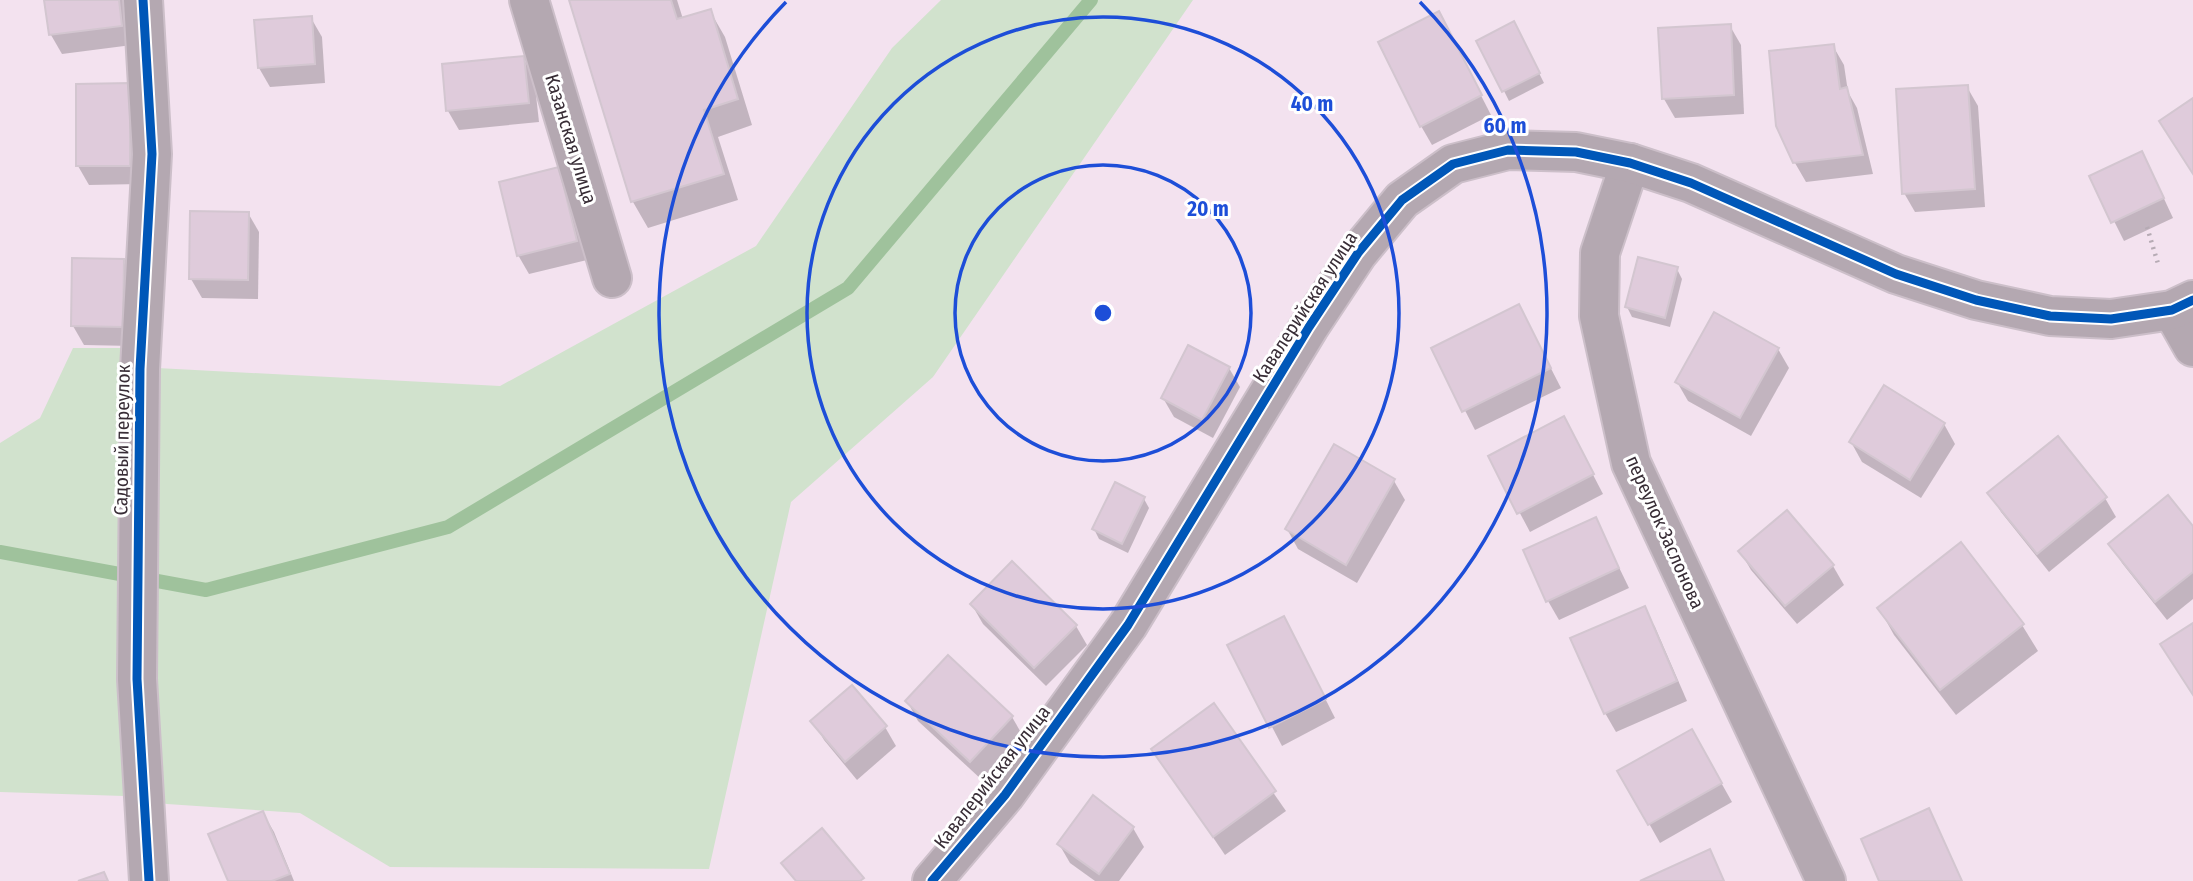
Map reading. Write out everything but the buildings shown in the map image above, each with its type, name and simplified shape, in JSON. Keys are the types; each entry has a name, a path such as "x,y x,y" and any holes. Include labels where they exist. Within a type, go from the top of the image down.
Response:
{"street":[{"name":"Садовый переулок","path":"143,0 152,154 139,369 137,679 149,881"},
{"name":"Казанская улица","path":"529,0 612,278"},
{"name":"Кавалерийская улица","path":"932,881 1005,795 1128,625 1309,327 1358,253 1402,200 1453,164 1508,150 1576,152 1630,163 1691,183 1896,274 1976,300 2050,316 2111,319 2182,305"},
{"name":"переулок Заслонова","path":"1630,163 1600,253 1599,316 1631,463 1826,881"},
{"path":"2182,305 2193,347"}],"green space":[{"path":"941,0 1193,0 933,377 791,502 709,869 390,867 300,813 167,804 124,796 0,792 0,443 40,418 73,348 124,348 157,368 500,386 756,246 892,48"}],"waterway":[{"path":"0,552 206,590 448,527 848,288 1091,0"}],"cycle path":[{"path":"143,0 152,154 140,369 137,679 149,881"},
{"path":"932,881 1005,795 1128,625 1309,327 1358,253 1402,200 1453,164 1508,150 1576,152 1630,163 1691,183 1896,274 1976,300 2050,316 2111,319 2172,310 2193,300"}]}
